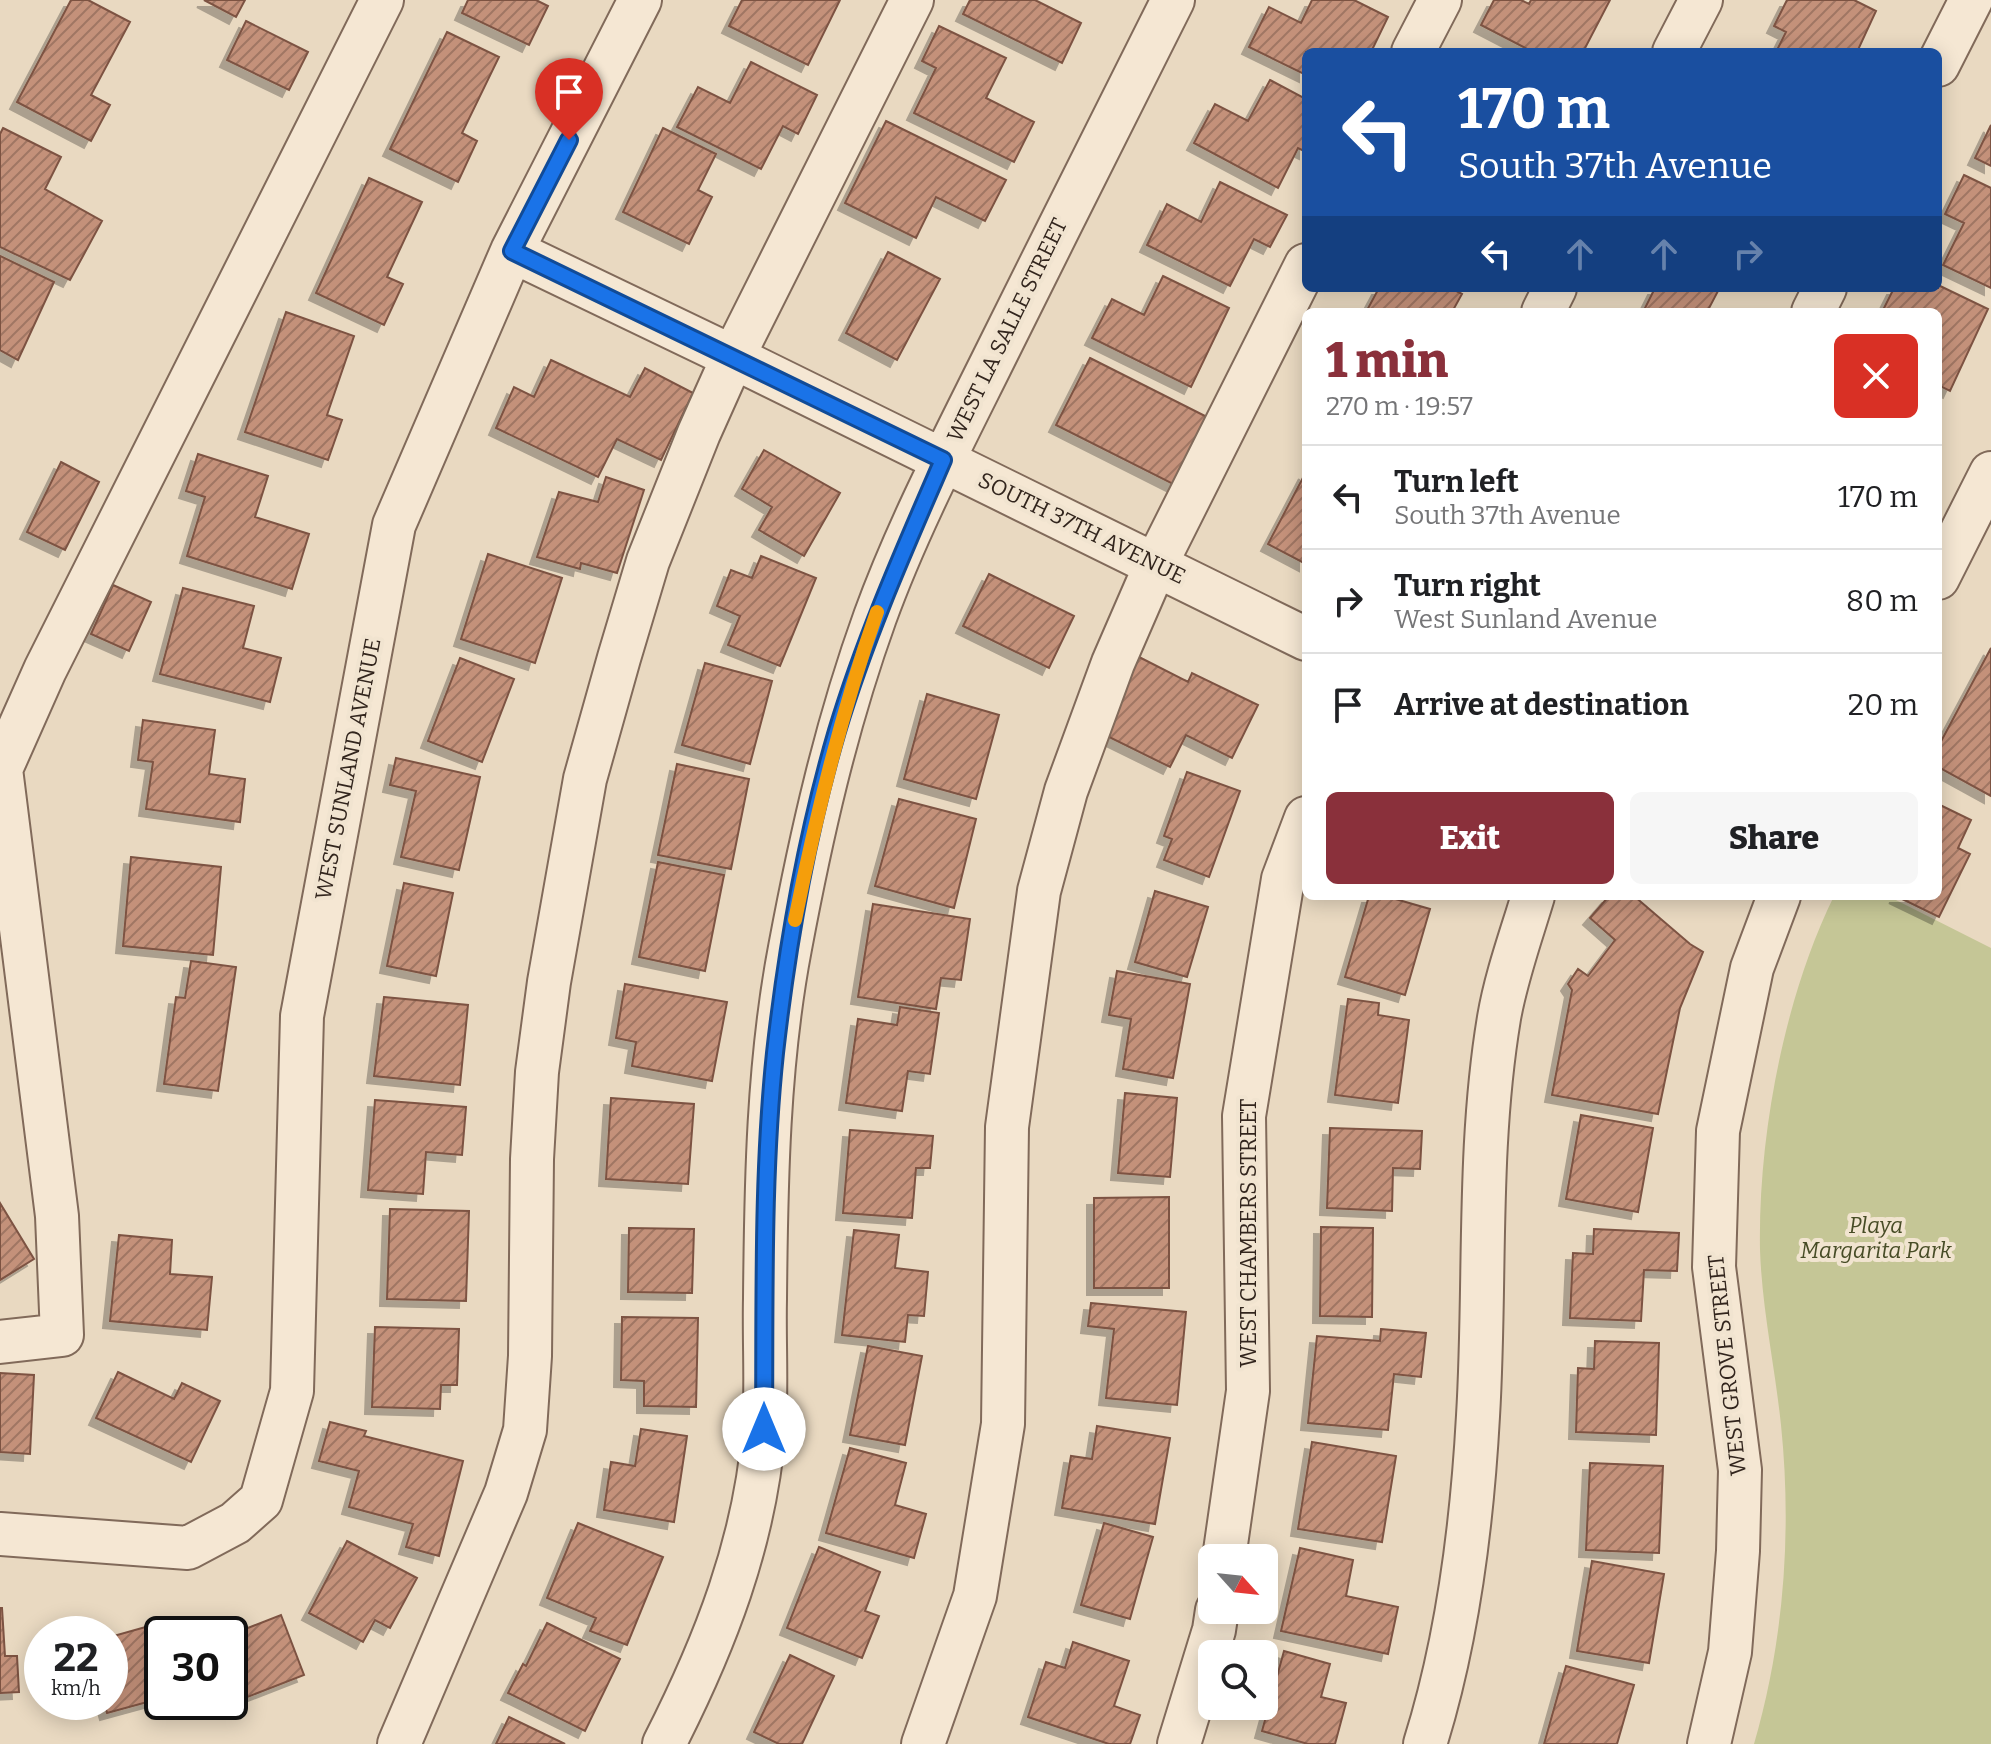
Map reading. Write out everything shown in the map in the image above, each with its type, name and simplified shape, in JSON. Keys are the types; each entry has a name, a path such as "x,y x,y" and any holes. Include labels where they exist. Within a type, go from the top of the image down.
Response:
{"street":[{"path":"0,1342 62,1335 57,1216 1,769 45,670 382,0"},
{"name":"WEST SUNLAND AVENUE","path":"0,1534 188,1548 235,1523 261,1500 292,1391 302,1016 394,525 512,251 640,0"},
{"path":"399,1744 506,1493 525,1430 530,1356 532,1159 537,1072 585,779 648,561 733,357 912,0"},
{"name":"WEST LA SALLE STREET","path":"664,1744 725,1611 749,1524 764,1429 768,1166 775,1054 788,955 837,733 877,613 943,460 1173,0"},
{"path":"1415,48 1440,0"},
{"path":"1676,48 1701,0"},
{"path":"1942,57 1971,0"},
{"name":"SOUTH 37TH AVENUE","path":"512,251 1302,637"},
{"path":"923,1744 975,1596 1003,1424 1007,1127 1039,891 1066,791 1113,663 1156,564 1302,273"},
{"path":"1942,570 1991,473"},
{"name":"WEST CHAMBERS STREET","path":"1226,1544 1248,1391 1244,1116 1283,879 1302,829"},
{"path":"1425,1744 1458,1602 1470,1511 1478,1415 1486,1132 1499,1016 1532,900"},
{"name":"WEST GROVE STREET","path":"1709,1744 1730,1652 1738,1551 1740,1470 1714,1267 1718,1131 1752,968 1778,900"},
{"path":"1179,1744 1215,1624"}],"green space":[{"name":"Playa Margarita Park","path":"1832,900 1896,900 1991,948 1991,1744 1754,1744 1779,1626 1786,1506 1781,1425 1761,1272 1764,1161 1769,1115 1788,1023 1816,936"}],"building":[{"path":"71,0 88,0 130,22 91,95 110,105 91,141 17,102"},
{"path":"204,0 245,0 236,17"},
{"path":"468,0 536,0 548,6 529,45 462,13"},
{"path":"742,0 840,0 808,65 729,26"},
{"path":"970,0 1035,0 1081,23 1062,63 963,14"},
{"path":"1312,0 1354,0 1388,17 1373,48 1302,48 1302,73 1249,47 1269,7 1301,23"},
{"path":"1494,0 1521,0 1529,4 1531,0 1610,0 1585,48 1525,48 1481,25"},
{"path":"1787,0 1854,0 1876,11 1859,48 1778,48 1786,32 1774,26"},
{"path":"246,21 308,52 289,90 227,60"},
{"path":"939,26 1006,58 986,98 1034,122 1014,162 914,113 936,68 922,61"},
{"path":"447,32 499,57 462,133 477,141 458,182 390,149"},
{"path":"751,62 817,95 798,134 783,126 761,169 677,127 698,87 730,103"},
{"path":"1270,80 1302,97 1302,150 1298,148 1278,188 1194,143 1215,104 1248,121"},
{"path":"886,121 1006,180 985,221 936,197 916,238 845,203"},
{"path":"1991,125 1991,166 1975,158"},
{"path":"3,128 61,157 45,189 102,221 70,280 0,247 0,134"},
{"path":"663,128 716,154 698,190 712,197 689,244 623,212"},
{"path":"1964,175 1991,188 1991,288 1943,265 1964,223 1945,214"},
{"path":"369,178 422,202 387,277 403,284 384,325 316,293"},
{"path":"1220,182 1287,215 1270,247 1254,239 1230,286 1147,245 1167,204 1201,222"},
{"path":"888,252 940,279 897,360 846,333"},
{"path":"0,256 54,282 18,360 0,350"},
{"path":"1163,276 1229,308 1191,387 1092,338 1112,299 1144,315"},
{"path":"1942,287 1988,309 1950,391 1942,387 1942,308 1884,308 1892,292 1942,292"},
{"path":"1377,292 1462,294 1454,308 1368,308"},
{"path":"1653,292 1717,292 1709,308 1645,308"},
{"path":"286,312 354,336 327,415 342,420 328,460 245,432"},
{"path":"1090,358 1211,419 1177,486 1056,425"},
{"path":"551,360 630,397 645,368 693,393 661,460 617,439 598,477 496,428 514,387 534,397"},
{"path":"764,450 840,493 804,556 759,530 772,507 742,489"},
{"path":"198,454 268,476 255,517 309,534 292,589 187,556 205,497 186,491"},
{"path":"61,462 99,482 65,550 27,532"},
{"path":"606,477 644,490 617,573 581,563 580,569 537,557 559,492 598,502"},
{"path":"1302,480 1302,562 1268,544"},
{"path":"488,554 562,578 535,663 461,639"},
{"path":"761,556 816,578 780,666 728,645 740,616 717,606 731,570 752,578"},
{"path":"989,574 1074,616 1049,668 963,626"},
{"path":"113,585 151,602 129,651 91,634"},
{"path":"183,588 254,606 243,648 281,658 270,702 160,674"},
{"path":"1991,648 1991,796 1942,769 1942,740"},
{"path":"1139,657 1188,682 1192,673 1258,705 1232,758 1186,735 1170,767 1101,733"},
{"path":"460,658 514,679 482,762 428,741"},
{"path":"705,663 772,681 750,764 682,745"},
{"path":"927,694 999,715 976,799 904,779"},
{"path":"143,720 215,730 209,774 245,779 240,822 146,809 153,762 138,760"},
{"path":"396,758 480,777 459,870 401,857 416,791 390,785"},
{"path":"677,764 749,779 731,869 658,855"},
{"path":"1187,772 1240,791 1209,877 1164,860 1172,839 1164,836"},
{"path":"899,799 976,819 954,908 875,886"},
{"path":"1942,806 1971,820 1958,848 1970,854 1939,917 1904,900 1942,900"},
{"path":"131,857 221,867 213,955 123,946"},
{"path":"658,862 724,875 705,971 639,957"},
{"path":"404,883 453,893 436,976 387,966"},
{"path":"1155,891 1208,907 1187,977 1135,962"},
{"path":"1368,900 1399,900 1430,909 1405,995 1345,977"},
{"path":"1606,900 1639,900 1703,952 1680,1008 1658,1114 1552,1095 1572,990 1568,984 1578,969 1588,976 1615,940 1590,918"},
{"path":"873,904 970,919 961,980 941,978 936,1009 858,997"},
{"path":"191,961 236,967 218,1091 164,1084 176,997 185,998"},
{"path":"1117,971 1190,984 1173,1078 1123,1069 1131,1019 1109,1015"},
{"path":"625,984 727,1002 712,1081 632,1066 636,1042 616,1038"},
{"path":"384,997 468,1005 460,1085 374,1076"},
{"path":"1348,999 1379,1003 1378,1015 1409,1020 1398,1103 1335,1095"},
{"path":"900,1007 939,1013 930,1074 908,1071 902,1111 846,1103 858,1019 897,1025"},
{"path":"1125,1093 1177,1098 1170,1177 1118,1173"},
{"path":"611,1098 694,1104 688,1184 606,1179"},
{"path":"375,1100 466,1107 462,1155 426,1152 423,1194 368,1190"},
{"path":"1581,1115 1653,1128 1638,1212 1566,1199"},
{"path":"1330,1128 1422,1131 1420,1169 1393,1168 1392,1211 1327,1208"},
{"path":"850,1130 933,1136 930,1168 916,1168 912,1218 843,1213"},
{"path":"1169,1197 1169,1288 1094,1288 1094,1198"},
{"path":"0,1203 34,1259 0,1280"},
{"path":"390,1209 469,1211 466,1301 387,1299"},
{"path":"1321,1227 1373,1228 1372,1317 1320,1316"},
{"path":"629,1228 694,1229 692,1293 628,1292"},
{"path":"1594,1229 1679,1233 1677,1271 1644,1270 1641,1321 1570,1318 1573,1253 1593,1254"},
{"path":"854,1230 899,1235 895,1268 928,1272 924,1316 908,1315 905,1342 842,1335"},
{"path":"119,1235 172,1240 170,1274 212,1277 207,1330 110,1321"},
{"path":"1091,1303 1186,1312 1177,1405 1106,1398 1114,1329 1088,1326"},
{"path":"622,1317 698,1318 696,1407 644,1406 644,1381 621,1380"},
{"path":"375,1327 459,1329 457,1385 441,1385 440,1409 372,1407"},
{"path":"1381,1329 1426,1333 1421,1377 1394,1374 1388,1430 1308,1423 1317,1336 1380,1341"},
{"path":"1595,1341 1659,1343 1656,1435 1576,1432 1578,1368 1594,1369"},
{"path":"868,1346 922,1356 905,1445 850,1435"},
{"path":"118,1372 174,1399 182,1383 220,1401 191,1462 96,1418"},
{"path":"0,1373 34,1375 30,1454 0,1452"},
{"path":"330,1422 366,1431 364,1436 463,1461 439,1556 406,1547 413,1524 349,1507 359,1471 319,1461"},
{"path":"1097,1426 1170,1438 1155,1524 1062,1508 1071,1456 1092,1459"},
{"path":"641,1429 687,1436 674,1522 604,1510 611,1462 635,1466"},
{"path":"1312,1442 1396,1456 1382,1542 1298,1529"},
{"path":"850,1448 906,1463 895,1505 926,1514 914,1558 826,1533"},
{"path":"1590,1463 1663,1466 1659,1553 1586,1550"},
{"path":"578,1523 663,1557 627,1645 590,1631 596,1618 547,1598"},
{"path":"1104,1523 1153,1537 1130,1619 1081,1605"},
{"path":"347,1541 417,1578 390,1628 375,1620 363,1642 309,1613"},
{"path":"819,1547 880,1572 865,1611 879,1616 862,1658 787,1628"},
{"path":"1300,1548 1353,1560 1346,1596 1398,1607 1388,1654 1281,1631"},
{"path":"1592,1561 1664,1574 1649,1663 1577,1651"},
{"path":"0,1608 5,1656 17,1656 19,1692 0,1693"},
{"path":"281,1615 304,1675 248,1697 248,1628"},
{"path":"547,1623 620,1659 585,1731 508,1693 523,1664 526,1666"},
{"path":"144,1627 144,1703 128,1707 128,1632"},
{"path":"1073,1642 1129,1661 1114,1706 1140,1715 1130,1744 1109,1744 1028,1717 1046,1662 1065,1668"},
{"path":"1284,1651 1330,1664 1321,1697 1346,1703 1335,1744 1308,1744 1262,1731 1265,1720 1278,1720 1278,1673"},
{"path":"790,1655 834,1676 802,1744 779,1744 754,1732"},
{"path":"1566,1666 1634,1685 1617,1744 1544,1744"},
{"path":"509,1717 565,1744 496,1744"}],"slow traffic":[{"path":"795,920 837,733 877,612"}],"route":[{"path":"569,140 512,251 943,460 877,613 837,733 788,955 775,1054 768,1166 764,1429"}]}
